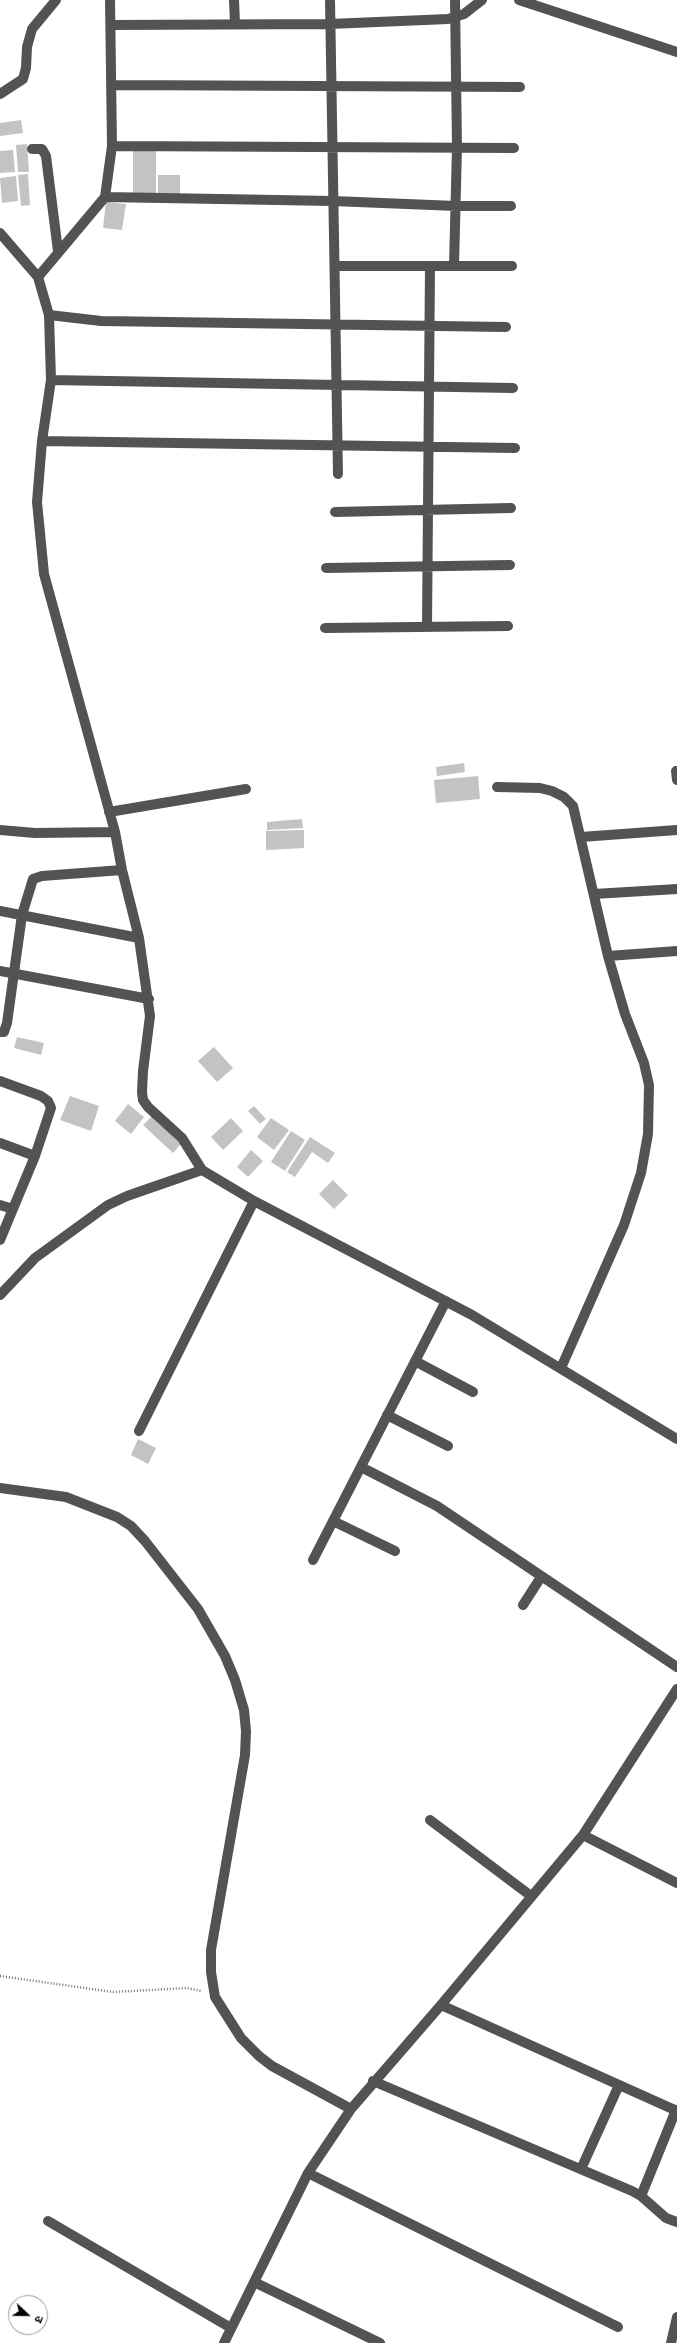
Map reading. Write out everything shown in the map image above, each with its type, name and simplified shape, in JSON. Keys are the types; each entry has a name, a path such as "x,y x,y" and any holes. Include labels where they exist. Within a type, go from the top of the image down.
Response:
{"street":[{"path":"0,94 23,79 26,68 27,47 32,29 56,0"},
{"path":"38,277 58,251 105,197 112,146 110,0"},
{"path":"234,0 235,23"},
{"path":"330,0 333,145 332,201 335,266 338,474"},
{"path":"454,266 457,147 454,18 455,0"},
{"path":"111,25 235,23 330,24 454,18 464,14 482,0"},
{"path":"519,0 677,52"},
{"path":"112,86 520,87"},
{"path":"112,146 333,145 514,148"},
{"path":"32,149 42,149 46,156 58,251"},
{"path":"105,197 332,201 456,206 511,206"},
{"path":"0,233 38,277 49,315 51,380 42,441 38,502 44,574 115,832 122,870 139,938 149,999 150,1016 142,1082 144,1100 148,1107 182,1138 202,1170 254,1201 446,1301 561,1368 677,1439"},
{"path":"335,266 512,266"},
{"path":"427,627 430,266"},
{"path":"49,315 85,320 506,328"},
{"path":"51,380 513,388"},
{"path":"42,441 515,448"},
{"path":"335,512 511,508"},
{"path":"326,568 510,565"},
{"path":"325,628 508,626"},
{"path":"676,771 677,780"},
{"path":"497,787 540,788 552,791 564,797 573,806 608,956 625,1014 644,1063 649,1085 648,1134 641,1173 624,1225 561,1368"},
{"path":"109,812 246,789"},
{"path":"0,830 35,833 115,832"},
{"path":"581,837 677,830"},
{"path":"0,1032 4,1032 8,1023 13,973 22,915 33,879 42,876 122,870"},
{"path":"594,894 677,889"},
{"path":"0,911 139,938"},
{"path":"608,956 677,951"},
{"path":"0,971 149,999"},
{"path":"0,1080 41,1096 48,1101 51,1108 35,1156 0,1240"},
{"path":"0,1143 35,1156"},
{"path":"0,1295 34,1258 102,1209 127,1196 202,1170"},
{"path":"139,1431 254,1201"},
{"path":"0,1205 13,1209"},
{"path":"313,1560 446,1301"},
{"path":"415,1361 473,1392"},
{"path":"388,1415 448,1446"},
{"path":"361,1467 437,1506 677,1667"},
{"path":"0,1488 72,1499 117,1517 131,1526 186,1591 225,1656 235,1680 244,1710 245,1755 211,1950 211,1972 215,1997 241,2038 259,2056 272,2066 351,2109"},
{"path":"333,1521 395,1551"},
{"path":"523,1605 541,1577"},
{"path":"225,2343 308,2173 351,2109 373,2081 441,2005 583,1835 677,1689"},
{"path":"430,1820 531,1896"},
{"path":"583,1835 677,1883"},
{"path":"441,2005 676,2110 641,2196"},
{"path":"373,2081 641,2196 666,2218 677,2222"},
{"path":"581,2169 619,2085"},
{"path":"308,2173 618,2327"},
{"path":"48,2221 231,2328"},
{"path":"254,2282 380,2343"},
{"path":"673,2341 677,2317"}],"path":[{"path":"0,1976 113,1992 187,1988 215,1997"}],"building":[{"path":"21,120 23,133 0,136 0,123"},
{"path":"27,144 29,172 18,172 16,145"},
{"path":"156,148 156,196 133,196 133,149"},
{"path":"13,150 15,172 0,173 0,151"},
{"path":"28,174 30,205 21,206 18,175"},
{"path":"158,175 180,175 180,197 158,197"},
{"path":"16,176 18,201 2,203 0,178"},
{"path":"106,202 126,204 122,230 103,228"},
{"path":"464,763 465,772 437,776 436,767"},
{"path":"478,776 480,799 436,803 434,780"},
{"path":"302,819 303,828 267,830 267,822"},
{"path":"304,830 304,848 266,850 266,831"},
{"path":"17,1037 44,1043 41,1055 14,1048"},
{"path":"214,1047 233,1068 217,1082 198,1061"},
{"path":"70,1096 99,1106 91,1131 60,1120"},
{"path":"128,1104 144,1117 131,1134 115,1121"},
{"path":"254,1106 266,1119 260,1124 248,1111"},
{"path":"152,1116 181,1144 173,1153 143,1125"},
{"path":"231,1118 243,1131 223,1150 211,1137"},
{"path":"271,1118 289,1130 274,1150 257,1137"},
{"path":"291,1131 305,1140 285,1171 271,1162"},
{"path":"310,1137 335,1153 328,1163 312,1152 295,1177 287,1172"},
{"path":"251,1150 263,1161 248,1177 237,1167"},
{"path":"333,1180 348,1195 334,1209 319,1194"},
{"path":"138,1439 156,1448 148,1464 131,1455"}]}
